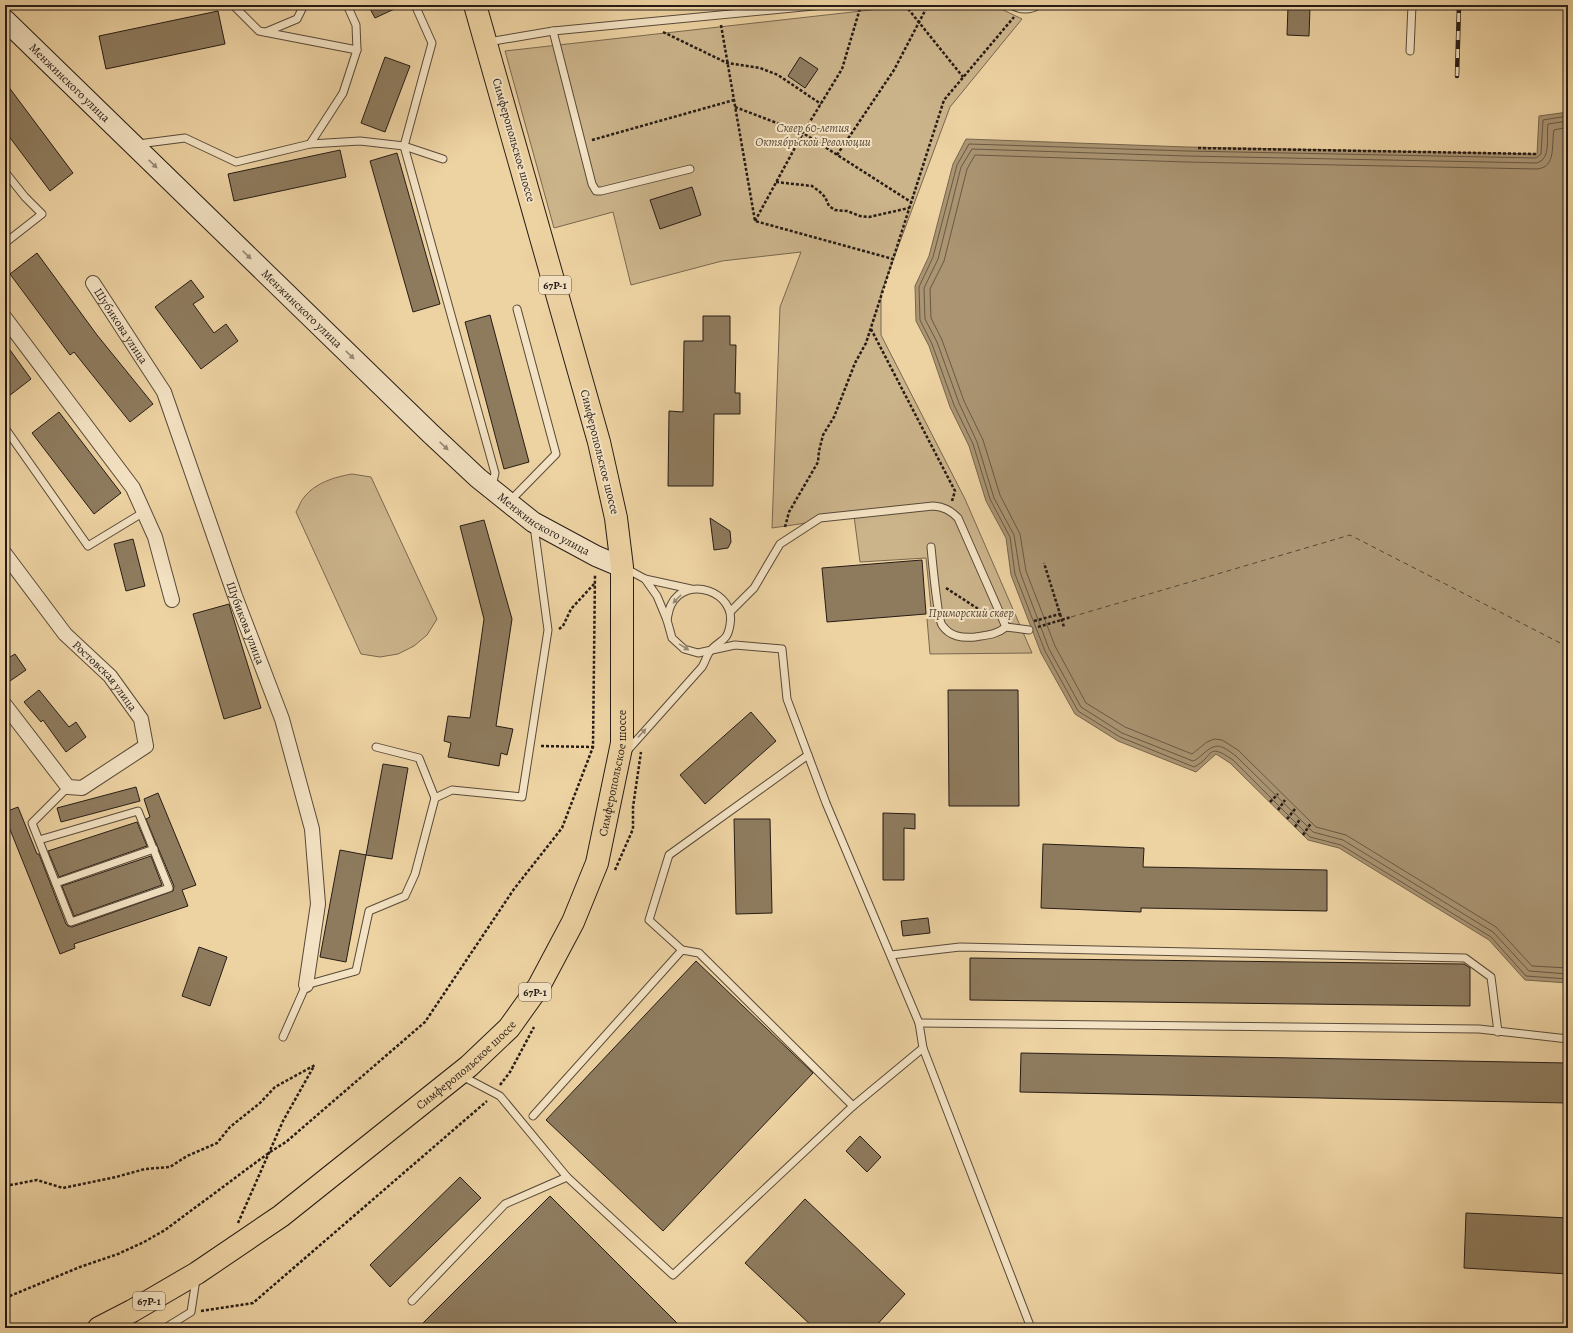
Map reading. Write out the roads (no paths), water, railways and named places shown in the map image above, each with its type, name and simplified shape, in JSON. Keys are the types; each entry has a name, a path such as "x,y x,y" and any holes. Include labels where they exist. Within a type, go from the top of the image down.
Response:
{"main road":[{"name":"Симферопольское шоссе","path":"100,1328 197,1273 281,1216 460,1075 509,1028 539,986 573,922 597,863 622,743 622,567 616,518 599,442 475,5"}],"street":[{"name":"Менжинского улица","path":"5,20 430,433 491,488 533,522 596,556 622,567"},
{"name":"Шубикова улица","path":"93,283 164,392 235,596 282,719 312,829 318,904 306,985"},
{"path":"5,318 133,488 155,537 172,600"},
{"name":"Ростовская улица","path":"5,554 65,634 110,676 141,720 146,746 82,788 68,787"},
{"path":"5,705 68,787"}],"lane":[{"path":"233,5 259,31 356,50"},
{"path":"266,32 297,19 304,5"},
{"path":"310,144 343,93 356,50 356,25 347,5"},
{"path":"415,5 432,43 404,146 495,473 491,488"},
{"path":"486,42 552,31 824,5"},
{"path":"1011,5 1020,10 1034,8 1038,5"},
{"path":"1410,51 1412,5"},
{"path":"552,31 596,191 601,192 690,169"},
{"path":"134,145 185,138 236,162 310,144 360,141 404,146 443,159"},
{"path":"5,172 25,197 42,214 5,243"},
{"path":"509,503 556,454 517,309"},
{"path":"5,428 88,546 144,512"},
{"path":"731,612 754,588 780,544 820,518 933,506 950,509 958,518 1006,627"},
{"path":"435,798 452,790 522,797 548,630 533,522"},
{"path":"931,547 941,624 950,634 963,638 999,633 1006,627 1030,626"},
{"path":"617,764 637,738 702,667 710,651 726,638 731,624 731,612 722,598 709,590 691,589 645,579 622,567"},
{"path":"645,579 657,596 667,620 672,638 684,649 698,654 735,645 782,649 787,699 826,803 920,1023 922,1048 1031,1328"},
{"path":"667,620 671,605 679,595 691,589"},
{"path":"283,1037 306,985 356,971 368,911 405,896 416,874 435,798 419,758 376,747"},
{"path":"808,755 669,855 649,920 682,950 699,953 853,1106"},
{"path":"39,840 138,811 169,888 71,922 32,823 68,787"},
{"path":"56,883 154,849"},
{"path":"891,955 960,947 1465,958 1491,977 1498,1032"},
{"path":"533,1116 682,950"},
{"path":"920,1023 1479,1030 1568,1039"},
{"path":"460,1075 500,1096 567,1177 673,1275 853,1106 922,1048"},
{"path":"412,1301 505,1204 567,1177"},
{"path":"165,1328 191,1312 197,1273"}],"water":[{"path":"1568,112 1568,983 1525,980 1489,940 1339,848 1308,840 1230,763 1216,754 1196,772 1118,741 1075,714 1041,653 1011,575 1006,538 986,501 969,446 950,407 929,346 916,321 915,286 929,256 953,164 966,139 1187,147 1537,154 1539,116"}],"railway":[{"path":"1457,76 1459,5"}],"park label":[{"name":"Сквер 60-летия Октябрьской Революции","path":"813,135"},
{"name":"Приморский сквер","path":"971,613"}]}
